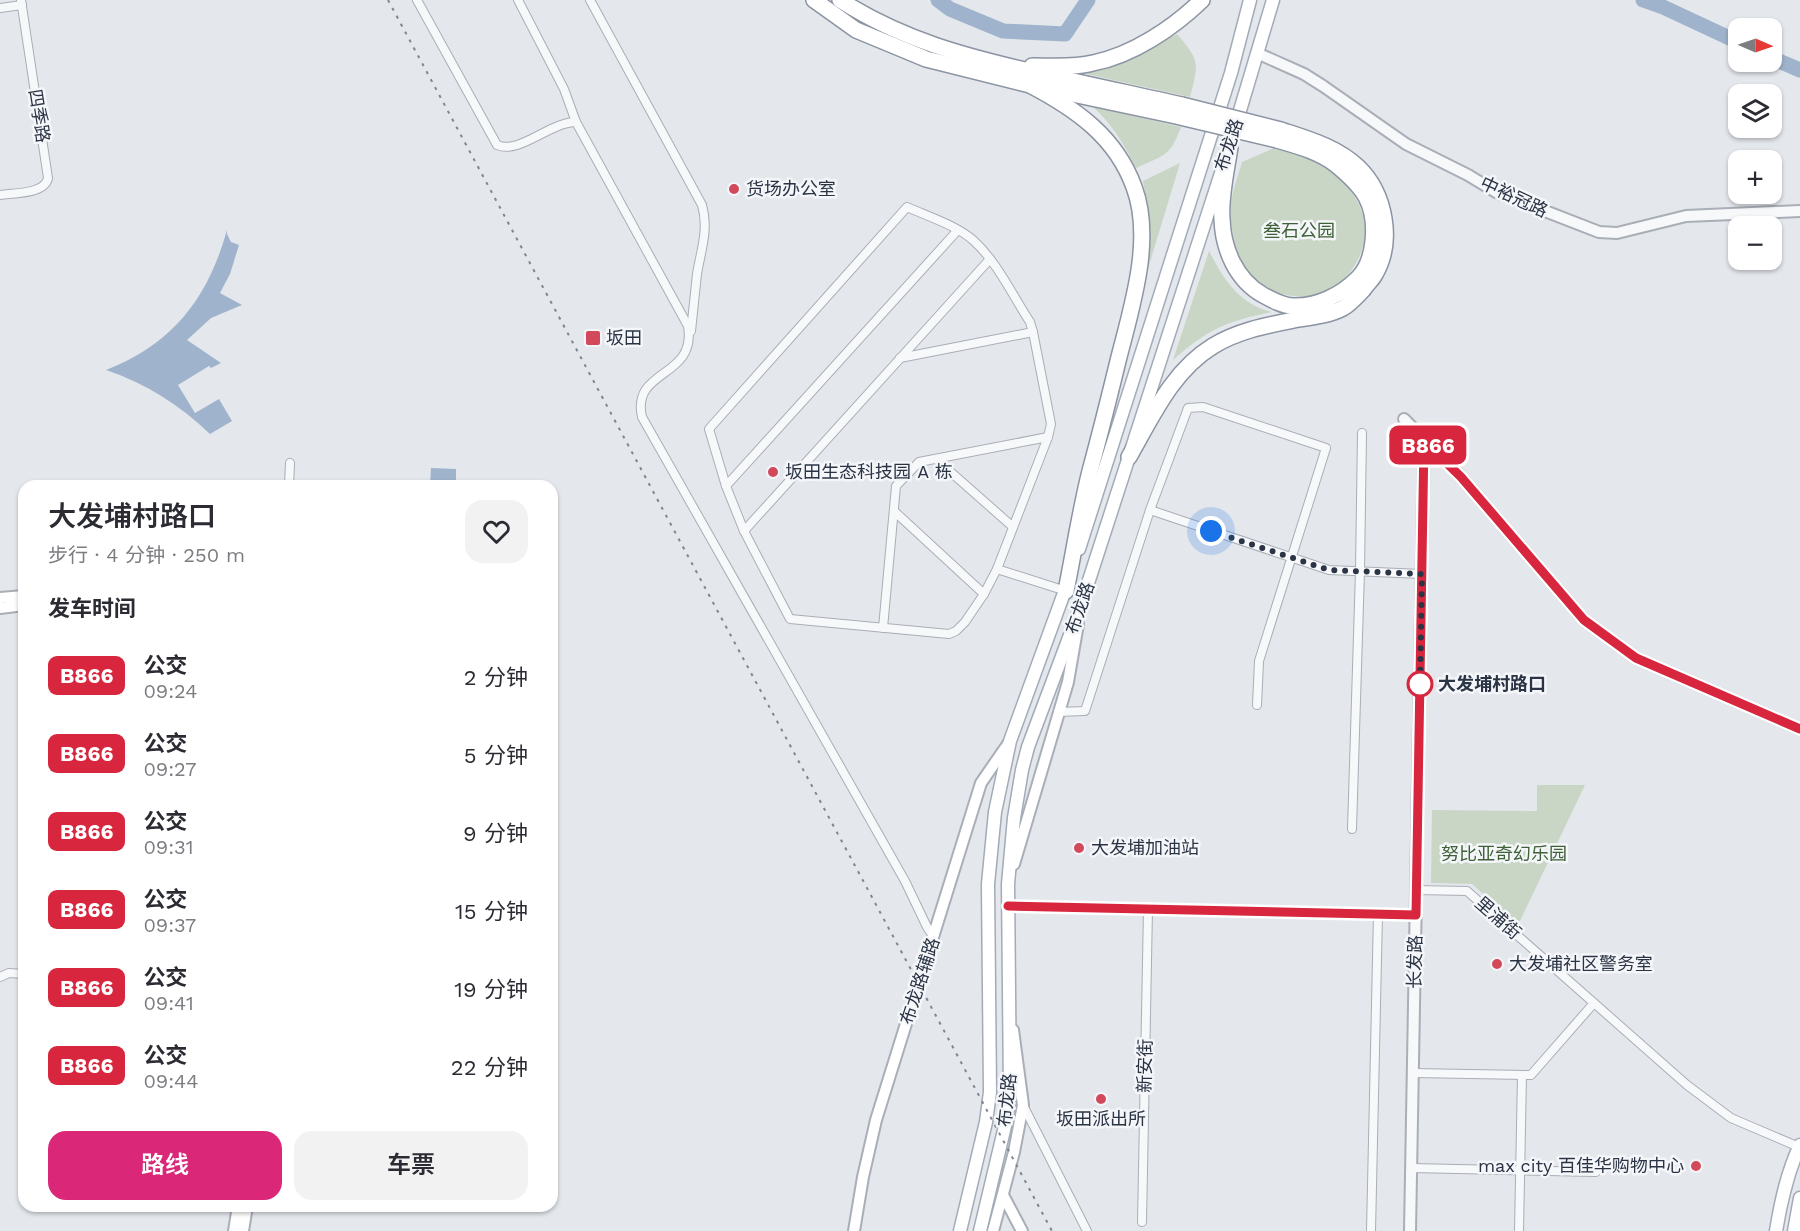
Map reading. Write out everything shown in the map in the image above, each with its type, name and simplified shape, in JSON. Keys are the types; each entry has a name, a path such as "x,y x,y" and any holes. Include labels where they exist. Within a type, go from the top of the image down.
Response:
{"highway":[{"path":"814,0 856,30 902,51 949,66 1030,85 1179,110"},
{"path":"840,0 864,16 960,55 1279,135 1310,139 1338,152 1357,167 1374,186 1383,210 1384,251 1375,275 1359,294 1343,308 1257,328 1234,335 1213,346 1173,380 1129,457"},
{"path":"1008,67 1093,64 1120,55 1168,28 1202,0"},
{"path":"1030,85 1083,116 1114,148 1135,189 1141,233 1140,263 1134,296 1087,486 1066,591"},
{"path":"1230,147 1221,219 1233,264 1242,279 1264,295 1292,306 1312,304 1330,299 1359,277 1375,237 1373,215 1366,197 1353,179 1334,163 1279,135"}],"main road":[{"name":"布龙路","path":"960,1231 989,1107 991,1077 988,884 995,812 1010,741 1066,591 1231,73 1250,0"},
{"name":"布龙路","path":"980,1231 1008,1110 1010,1077 1008,884 1015,810 1028,747 1081,606 1230,147 1273,0"},
{"path":"0,598 18,596"},
{"path":"0,608 18,606"},
{"path":"1008,884 1068,682 1081,606"},
{"name":"布龙路辅路","path":"854,1231 876,1120 981,783 1010,741"},
{"path":"993,1231 1023,1105 1009,1012"},
{"path":"1768,1231 1791,1164 1800,1146"},
{"path":"1003,1195 1022,1231"},
{"path":"1794,1231 1800,1197"},
{"path":"1776,1231 1781,1198"},
{"path":"234,1231 237,1212"},
{"path":"243,1231 246,1212"}],"street":[{"path":"417,0 497,145 504,148 512,147 553,127 567,122 576,122"},
{"path":"518,0 564,89 576,122 683,315 690,338"},
{"path":"590,0 702,205 705,215 706,225 687,351 678,363 651,381 645,389 641,399 642,417 905,882 927,927 931,933 935,934"},
{"path":"0,8 22,2"},
{"name":"四季路","path":"0,195 42,188 48,178 22,2"},
{"name":"中裕冠路","path":"1257,53 1304,75 1353,105 1406,144 1468,175 1496,192 1599,232 1617,233 1686,216 1800,211"},
{"path":"907,207 974,241 990,259 1030,322 1051,424 997,569 984,594 966,622 957,631 949,634 790,620 744,531 726,486 709,429 907,207"},
{"path":"726,486 957,231"},
{"path":"744,531 990,259"},
{"path":"900,358 1033,332"},
{"path":"1058,711 1085,711 1150,510 1188,408 1203,407 1326,448 1259,661 1257,705"},
{"path":"1404,419 1461,477 1584,620 1636,658 1800,729"},
{"path":"1352,829 1362,433"},
{"path":"883,628 896,486 919,462 1048,437"},
{"name":"长发路","path":"1410,1231 1424,441"},
{"path":"936,459 1013,526"},
{"path":"289,480 290,463"},
{"path":"1150,510 1329,570 1422,574"},
{"path":"894,511 984,594"},
{"path":"997,569 1066,591"},
{"name":"里浦街","path":"1416,890 1467,891 1687,1085 1731,1118 1800,1146"},
{"path":"1008,906 1416,915"},
{"name":"新安街","path":"1142,1222 1148,909"},
{"path":"1371,1231 1378,914"},
{"path":"0,977 9,973 18,974"},
{"path":"1413,1073 1531,1075 1594,1003"},
{"path":"1519,1231 1522,1075"},
{"path":"1023,1105 1087,1231"},
{"path":"1411,1168 1596,1172"}],"green space":[{"path":"1177,34 1194,57 1196,69 1190,97 1082,73 1119,61"},
{"path":"1093,107 1181,127 1165,154 1136,168 1118,135"},
{"name":"叁石公园","path":"1274,148 1309,159 1333,174 1353,194 1364,219 1363,247 1353,268 1339,284 1314,295 1289,296 1265,287 1246,271 1235,245 1230,213 1242,162"},
{"path":"1180,163 1144,282 1147,232 1143,181"},
{"path":"1209,251 1227,281 1242,297 1272,312 1242,319 1219,328 1197,341 1173,360"},
{"name":"努比亚奇幻乐园","path":"1537,785 1585,785 1518,925 1472,884 1431,883 1432,810 1537,811"}],"water":[{"path":"227,230 231,242 239,245 230,274 220,293 242,305 211,318 187,340 221,363 211,368 209,366 178,385 195,413 219,399 232,421 210,434 161,396 134,381 106,370 150,347 185,316 210,277"},
{"path":"431,468 456,469 456,480 430,480"}],"waterway":[{"path":"938,0 950,9 1003,31 1065,34 1088,0"},
{"path":"1643,0 1728,37"},
{"path":"1782,62 1800,70"}],"railway":[{"path":"388,0 1052,1231"}],"bus line":[{"name":"B866","path":"1008,906 1416,915 1424,441 1461,477 1584,620 1636,658 1800,729"}],"place":[{"name":"货场办公室","path":"734,189"},
{"name":"坂田","path":"593,338"},
{"name":"坂田生态科技园 A 栋","path":"773,472"},
{"name":"大发埔村路口","path":"1420,684"},
{"name":"大发埔加油站","path":"1079,848"},
{"name":"大发埔社区警务室","path":"1497,964"},
{"name":"坂田派出所","path":"1101,1099"},
{"name":"max city 百佳华购物中心","path":"1696,1166"}],"route":[{"path":"1211,531 1329,570 1422,574 1420,684"}]}
